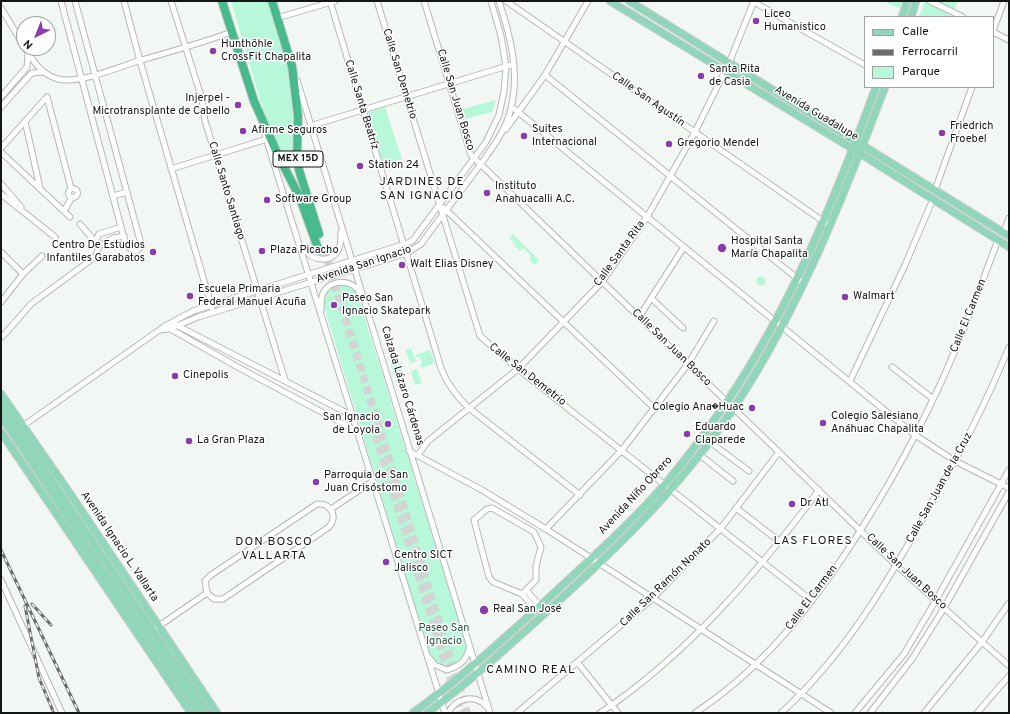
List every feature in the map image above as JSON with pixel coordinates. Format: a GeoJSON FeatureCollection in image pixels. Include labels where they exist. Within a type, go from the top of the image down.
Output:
{"type":"FeatureCollection","features":[{"type":"Feature","properties":{"kind":"highway","name":"Calzada Lázaro Cárdenas"},"geometry":{"type":"LineString","coordinates":[[222,1],[254,101],[278,155],[300,198],[321,250],[299,170],[297,156],[298,116],[292,66],[272,1]]}},
{"type":"Feature","properties":{"kind":"main road","name":"Avenida Guadalupe"},"geometry":{"type":"LineString","coordinates":[[610,1],[860,153],[1009,247]]}},
{"type":"Feature","properties":{"kind":"main road","name":"Avenida Guadalupe"},"geometry":{"type":"LineString","coordinates":[[629,1],[1007,234]]}},
{"type":"Feature","properties":{"kind":"main road"},"geometry":{"type":"LineString","coordinates":[[902,16],[907,3],[915,4],[910,16]]}},
{"type":"Feature","properties":{"kind":"main road","name":"Avenida Niño Obrero"},"geometry":{"type":"LineString","coordinates":[[413,713],[439,694],[475,664],[592,559],[665,484],[727,402],[775,321],[796,277],[856,142],[876,88]]}},
{"type":"Feature","properties":{"kind":"main road","name":"Avenida Niño Obrero"},"geometry":{"type":"LineString","coordinates":[[427,713],[478,673],[600,564],[671,489],[710,442],[783,327],[830,226],[863,146],[885,88]]}},
{"type":"Feature","properties":{"kind":"main road","name":"Avenida Ignacio L. Vallarta"},"geometry":{"type":"LineString","coordinates":[[1,394],[21,428],[155,628],[217,713]]}},
{"type":"Feature","properties":{"kind":"main road","name":"Avenida Ignacio L. Vallarta"},"geometry":{"type":"LineString","coordinates":[[1,405],[40,451],[155,628],[208,713]]}},
{"type":"Feature","properties":{"kind":"main road"},"geometry":{"type":"LineString","coordinates":[[1,416],[134,617],[200,713]]}},
{"type":"Feature","properties":{"kind":"main road"},"geometry":{"type":"LineString","coordinates":[[6,423],[8,434],[38,480]]}},
{"type":"Feature","properties":{"kind":"main road"},"geometry":{"type":"LineString","coordinates":[[1,432],[191,713]]}},
{"type":"Feature","properties":{"kind":"main road"},"geometry":{"type":"LineString","coordinates":[[60,512],[95,571]]}},
{"type":"Feature","properties":{"kind":"main road"},"geometry":{"type":"LineString","coordinates":[[117,603],[134,617]]}},
{"type":"Feature","properties":{"kind":"street"},"geometry":{"type":"LineString","coordinates":[[61,1],[80,78],[121,227],[130,250],[136,252],[141,244],[75,1]]}},
{"type":"Feature","properties":{"kind":"street"},"geometry":{"type":"LineString","coordinates":[[124,1],[171,169],[214,312]]}},
{"type":"Feature","properties":{"kind":"street","name":"Calle Santo Santiago"},"geometry":{"type":"LineString","coordinates":[[171,1],[202,99],[205,121],[215,155],[285,380]]}},
{"type":"Feature","properties":{"kind":"street","name":"Calle San Demetrio"},"geometry":{"type":"LineString","coordinates":[[377,1],[440,205],[445,212],[477,331],[484,341],[812,601]]}},
{"type":"Feature","properties":{"kind":"street","name":"Calle San Juan Bosco"},"geometry":{"type":"LineString","coordinates":[[424,1],[471,155],[897,566],[1009,666]]}},
{"type":"Feature","properties":{"kind":"street","name":"Avenida San Ignacio"},"geometry":{"type":"LineString","coordinates":[[167,327],[171,322],[211,304],[413,240],[474,158],[493,130],[499,115],[504,90],[506,67],[501,36],[491,1]]}},
{"type":"Feature","properties":{"kind":"street","name":"Avenida San Ignacio"},"geometry":{"type":"LineString","coordinates":[[21,428],[160,330],[167,327],[177,326],[214,312],[407,253],[420,244],[481,164],[495,144],[508,121],[512,107],[514,64],[510,32],[499,1]]}},
{"type":"Feature","properties":{"kind":"street","name":"Calle San Agustín"},"geometry":{"type":"LineString","coordinates":[[506,1],[830,226]]}},
{"type":"Feature","properties":{"kind":"street"},"geometry":{"type":"LineString","coordinates":[[495,144],[545,75],[588,1]]}},
{"type":"Feature","properties":{"kind":"street"},"geometry":{"type":"LineString","coordinates":[[930,1],[961,16]]}},
{"type":"Feature","properties":{"kind":"street"},"geometry":{"type":"LineString","coordinates":[[994,29],[1004,1]]}},
{"type":"Feature","properties":{"kind":"street"},"geometry":{"type":"LineString","coordinates":[[277,18],[331,2]]}},
{"type":"Feature","properties":{"kind":"street","name":"Calle Santa Beatríz"},"geometry":{"type":"LineString","coordinates":[[331,2],[441,368],[452,390],[469,408],[580,495]]}},
{"type":"Feature","properties":{"kind":"street"},"geometry":{"type":"LineString","coordinates":[[753,2],[864,64]]}},
{"type":"Feature","properties":{"kind":"street","name":"Calle Santa Rita"},"geometry":{"type":"LineString","coordinates":[[418,455],[428,441],[518,369],[602,282],[647,217],[695,132],[725,72],[753,2]]}},
{"type":"Feature","properties":{"kind":"street"},"geometry":{"type":"LineString","coordinates":[[1,8],[16,32]]}},
{"type":"Feature","properties":{"kind":"street"},"geometry":{"type":"LineString","coordinates":[[30,56],[44,72],[59,79],[80,78],[95,75],[185,48],[232,32]]}},
{"type":"Feature","properties":{"kind":"street"},"geometry":{"type":"LineString","coordinates":[[994,32],[1009,40]]}},
{"type":"Feature","properties":{"kind":"street"},"geometry":{"type":"LineString","coordinates":[[6,101],[1,97],[27,67],[28,56]]}},
{"type":"Feature","properties":{"kind":"street"},"geometry":{"type":"LineString","coordinates":[[310,126],[514,64]]}},
{"type":"Feature","properties":{"kind":"street","name":"Calzada Lázaro Cárdenas"},"geometry":{"type":"LineString","coordinates":[[292,66],[490,711]]}},
{"type":"Feature","properties":{"kind":"street"},"geometry":{"type":"LineString","coordinates":[[1,107],[32,73],[44,72]]}},
{"type":"Feature","properties":{"kind":"street"},"geometry":{"type":"LineString","coordinates":[[545,75],[803,283]]}},
{"type":"Feature","properties":{"kind":"street"},"geometry":{"type":"LineString","coordinates":[[935,190],[972,88]]}},
{"type":"Feature","properties":{"kind":"street"},"geometry":{"type":"LineString","coordinates":[[1,148],[47,97],[71,188],[76,189],[78,192],[76,196],[72,197],[64,211]]}},
{"type":"Feature","properties":{"kind":"street","name":"Calzada Lázaro Cárdenas"},"geometry":{"type":"LineString","coordinates":[[254,101],[300,244],[351,415],[445,713]]}},
{"type":"Feature","properties":{"kind":"street"},"geometry":{"type":"LineString","coordinates":[[512,107],[915,435],[955,461],[1009,488]]}},
{"type":"Feature","properties":{"kind":"street"},"geometry":{"type":"LineString","coordinates":[[25,121],[41,189]]}},
{"type":"Feature","properties":{"kind":"street"},"geometry":{"type":"LineString","coordinates":[[171,169],[267,139]]}},
{"type":"Feature","properties":{"kind":"street"},"geometry":{"type":"LineString","coordinates":[[1,152],[70,216]]}},
{"type":"Feature","properties":{"kind":"street"},"geometry":{"type":"LineString","coordinates":[[1,184],[26,214]]}},
{"type":"Feature","properties":{"kind":"street"},"geometry":{"type":"LineString","coordinates":[[113,196],[127,192]]}},
{"type":"Feature","properties":{"kind":"street"},"geometry":{"type":"LineString","coordinates":[[1,194],[55,237]]}},
{"type":"Feature","properties":{"kind":"street"},"geometry":{"type":"LineString","coordinates":[[850,381],[905,265],[933,199]]}},
{"type":"Feature","properties":{"kind":"street"},"geometry":{"type":"LineString","coordinates":[[445,212],[655,409]]}},
{"type":"Feature","properties":{"kind":"street"},"geometry":{"type":"LineString","coordinates":[[1007,234],[1009,218]]}},
{"type":"Feature","properties":{"kind":"street"},"geometry":{"type":"LineString","coordinates":[[3,336],[37,299],[96,256],[99,246],[96,240],[80,224]]}},
{"type":"Feature","properties":{"kind":"street"},"geometry":{"type":"LineString","coordinates":[[96,240],[99,234],[121,227]]}},
{"type":"Feature","properties":{"kind":"street"},"geometry":{"type":"LineString","coordinates":[[300,244],[312,258],[325,260],[337,252],[340,245],[342,228]]}},
{"type":"Feature","properties":{"kind":"street"},"geometry":{"type":"LineString","coordinates":[[99,246],[113,238],[124,236]]}},
{"type":"Feature","properties":{"kind":"street","name":"Calle El Carmen"},"geometry":{"type":"LineString","coordinates":[[695,713],[756,665],[785,635],[812,601],[861,531],[915,435],[933,399],[960,339],[998,240]]}},
{"type":"Feature","properties":{"kind":"street"},"geometry":{"type":"LineString","coordinates":[[639,317],[684,247]]}},
{"type":"Feature","properties":{"kind":"street"},"geometry":{"type":"LineString","coordinates":[[1,252],[23,274]]}},
{"type":"Feature","properties":{"kind":"street"},"geometry":{"type":"LineString","coordinates":[[1,302],[23,274],[42,256]]}},
{"type":"Feature","properties":{"kind":"street"},"geometry":{"type":"LineString","coordinates":[[321,313],[321,300],[323,293],[328,287],[341,282],[348,282],[359,292],[371,323]]}},
{"type":"Feature","properties":{"kind":"street"},"geometry":{"type":"LineString","coordinates":[[651,298],[683,328]]}},
{"type":"Feature","properties":{"kind":"street"},"geometry":{"type":"LineString","coordinates":[[546,528],[580,495],[622,450],[655,409],[688,364],[714,321]]}},
{"type":"Feature","properties":{"kind":"street"},"geometry":{"type":"LineString","coordinates":[[171,322],[351,415]]}},
{"type":"Feature","properties":{"kind":"street"},"geometry":{"type":"LineString","coordinates":[[167,327],[244,371],[357,431]]}},
{"type":"Feature","properties":{"kind":"street","name":"Calle San Juan de la Cruz"},"geometry":{"type":"LineString","coordinates":[[781,713],[801,694],[853,633],[897,566],[980,414],[1009,347]]}},
{"type":"Feature","properties":{"kind":"street"},"geometry":{"type":"LineString","coordinates":[[244,371],[245,361]]}},
{"type":"Feature","properties":{"kind":"street"},"geometry":{"type":"LineString","coordinates":[[892,367],[933,399]]}},
{"type":"Feature","properties":{"kind":"street"},"geometry":{"type":"LineString","coordinates":[[305,403],[310,394]]}},
{"type":"Feature","properties":{"kind":"street"},"geometry":{"type":"LineString","coordinates":[[710,442],[749,471]]}},
{"type":"Feature","properties":{"kind":"street"},"geometry":{"type":"LineString","coordinates":[[409,450],[482,490],[546,528],[831,713]]}},
{"type":"Feature","properties":{"kind":"street","name":"Calle San Ramón Nonato"},"geometry":{"type":"LineString","coordinates":[[517,713],[654,598],[721,528],[779,452]]}},
{"type":"Feature","properties":{"kind":"street"},"geometry":{"type":"LineString","coordinates":[[700,455],[733,482]]}},
{"type":"Feature","properties":{"kind":"street"},"geometry":{"type":"LineString","coordinates":[[855,713],[904,654],[1009,470]]}},
{"type":"Feature","properties":{"kind":"street"},"geometry":{"type":"LineString","coordinates":[[331,509],[373,481]]}},
{"type":"Feature","properties":{"kind":"street"},"geometry":{"type":"LineString","coordinates":[[600,713],[661,667],[700,628],[763,562],[819,490]]}},
{"type":"Feature","properties":{"kind":"street"},"geometry":{"type":"LineString","coordinates":[[870,713],[912,659],[944,608],[1009,492]]}},
{"type":"Feature","properties":{"kind":"street"},"geometry":{"type":"LineString","coordinates":[[321,504],[331,509],[333,519],[329,527],[233,592],[218,600],[210,597],[205,590],[205,581],[211,575],[313,506],[321,504]]}},
{"type":"Feature","properties":{"kind":"street"},"geometry":{"type":"LineString","coordinates":[[736,508],[779,541]]}},
{"type":"Feature","properties":{"kind":"street"},"geometry":{"type":"LineString","coordinates":[[524,592],[536,580],[536,566],[541,551],[538,537],[534,532],[496,509],[487,509],[474,520],[489,577],[498,586],[524,592],[538,608]]}},
{"type":"Feature","properties":{"kind":"street"},"geometry":{"type":"LineString","coordinates":[[1,580],[62,713]]}},
{"type":"Feature","properties":{"kind":"street"},"geometry":{"type":"LineString","coordinates":[[155,628],[207,593]]}},
{"type":"Feature","properties":{"kind":"street"},"geometry":{"type":"LineString","coordinates":[[924,713],[982,642],[1009,603]]}},
{"type":"Feature","properties":{"kind":"street"},"geometry":{"type":"LineString","coordinates":[[427,655],[435,665],[441,669],[447,670],[462,663],[468,655],[469,645]]}},
{"type":"Feature","properties":{"kind":"street"},"geometry":{"type":"LineString","coordinates":[[578,662],[618,713]]}},
{"type":"Feature","properties":{"kind":"street"},"geometry":{"type":"LineString","coordinates":[[977,713],[1009,676]]}},
{"type":"Feature","properties":{"kind":"street"},"geometry":{"type":"LineString","coordinates":[[448,713],[453,705],[464,699],[477,699],[490,711]]}},
{"type":"Feature","properties":{"kind":"green space"},"geometry":{"type":"Polygon","coordinates":[[[231,1],[267,1],[288,68],[293,93],[292,165],[287,166],[270,129],[231,1]]]}},
{"type":"Feature","properties":{"kind":"green space"},"geometry":{"type":"Polygon","coordinates":[[[883,1],[902,1],[899,8],[883,1]]]}},
{"type":"Feature","properties":{"kind":"green space"},"geometry":{"type":"Polygon","coordinates":[[[925,1],[958,1],[951,16],[919,16],[925,1]]]}},
{"type":"Feature","properties":{"kind":"green space"},"geometry":{"type":"Polygon","coordinates":[[[496,100],[492,112],[465,119],[463,109],[496,100]]]}},
{"type":"Feature","properties":{"kind":"green space"},"geometry":{"type":"Polygon","coordinates":[[[385,107],[402,159],[384,165],[366,113],[385,107]]]}},
{"type":"Feature","properties":{"kind":"green space"},"geometry":{"type":"Polygon","coordinates":[[[513,234],[539,260],[535,265],[529,259],[531,256],[523,248],[520,251],[513,244],[514,242],[509,238],[513,234]]]}},
{"type":"Feature","properties":{"kind":"green space"},"geometry":{"type":"Polygon","coordinates":[[[761,276],[766,281],[761,286],[756,281],[761,276]]]}},
{"type":"Feature","properties":{"kind":"green space","name":"Paseo San Ignacio"},"geometry":{"type":"Polygon","coordinates":[[[338,284],[350,285],[358,296],[467,648],[464,656],[458,664],[451,668],[438,665],[431,659],[323,304],[326,292],[338,284]]]}},
{"type":"Feature","properties":{"kind":"green space"},"geometry":{"type":"Polygon","coordinates":[[[411,348],[416,362],[411,364],[405,350],[411,348]]]}},
{"type":"Feature","properties":{"kind":"green space"},"geometry":{"type":"Polygon","coordinates":[[[430,350],[435,363],[421,368],[420,364],[422,363],[420,357],[417,358],[416,355],[430,350]]]}},
{"type":"Feature","properties":{"kind":"green space"},"geometry":{"type":"Polygon","coordinates":[[[394,362],[395,365],[402,362],[402,374],[395,376],[390,363],[394,362]]]}},
{"type":"Feature","properties":{"kind":"green space"},"geometry":{"type":"Polygon","coordinates":[[[417,369],[422,383],[415,385],[411,371],[417,369]]]}},
{"type":"Feature","properties":{"kind":"tunnel"},"geometry":{"type":"LineString","coordinates":[[324,249],[467,713]]}},
{"type":"Feature","properties":{"kind":"tunnel"},"geometry":{"type":"LineString","coordinates":[[372,424],[461,713]]}},
{"type":"Feature","properties":{"kind":"tunnel"},"geometry":{"type":"LineString","coordinates":[[38,480],[60,512]]}},
{"type":"Feature","properties":{"kind":"railway"},"geometry":{"type":"LineString","coordinates":[[1,550],[79,713]]}},
{"type":"Feature","properties":{"kind":"railway"},"geometry":{"type":"LineString","coordinates":[[32,604],[51,625]]}},
{"type":"Feature","properties":{"kind":"railway"},"geometry":{"type":"LineString","coordinates":[[25,606],[39,678],[53,711]]}},
{"type":"Feature","properties":{"kind":"place","name":"Liceo Humanistico"},"geometry":{"type":"Point","coordinates":[756,21]}},
{"type":"Feature","properties":{"kind":"place","name":"Hunthöhle CrossFit Chapalita"},"geometry":{"type":"Point","coordinates":[213,51]}},
{"type":"Feature","properties":{"kind":"place","name":"Santa Rita de Casia"},"geometry":{"type":"Point","coordinates":[701,76]}},
{"type":"Feature","properties":{"kind":"place","name":"Injerpel - Microtransplante de Cabello"},"geometry":{"type":"Point","coordinates":[238,105]}},
{"type":"Feature","properties":{"kind":"place","name":"Afirme Seguros"},"geometry":{"type":"Point","coordinates":[243,131]}},
{"type":"Feature","properties":{"kind":"place","name":"Friedrich Froebel"},"geometry":{"type":"Point","coordinates":[942,133]}},
{"type":"Feature","properties":{"kind":"place","name":"Suites Internacional"},"geometry":{"type":"Point","coordinates":[524,136]}},
{"type":"Feature","properties":{"kind":"place","name":"Gregorio Mendel"},"geometry":{"type":"Point","coordinates":[669,144]}},
{"type":"Feature","properties":{"kind":"place","name":"Station 24"},"geometry":{"type":"Point","coordinates":[360,166]}},
{"type":"Feature","properties":{"kind":"place","name":"Instituto Anahuacalli A.C."},"geometry":{"type":"Point","coordinates":[487,193]}},
{"type":"Feature","properties":{"kind":"place","name":"Software Group"},"geometry":{"type":"Point","coordinates":[267,200]}},
{"type":"Feature","properties":{"kind":"place","name":"Hospital Santa María Chapalita"},"geometry":{"type":"Point","coordinates":[722,248]}},
{"type":"Feature","properties":{"kind":"place","name":"Plaza Picacho"},"geometry":{"type":"Point","coordinates":[262,251]}},
{"type":"Feature","properties":{"kind":"place","name":"Centro De Estudios Infantiles Garabatos"},"geometry":{"type":"Point","coordinates":[153,252]}},
{"type":"Feature","properties":{"kind":"place","name":"Walt Elias Disney"},"geometry":{"type":"Point","coordinates":[402,265]}},
{"type":"Feature","properties":{"kind":"place","name":"Escuela Primaria Federal Manuel Acuña"},"geometry":{"type":"Point","coordinates":[190,296]}},
{"type":"Feature","properties":{"kind":"place","name":"Walmart"},"geometry":{"type":"Point","coordinates":[845,297]}},
{"type":"Feature","properties":{"kind":"place","name":"Paseo San Ignacio Skatepark"},"geometry":{"type":"Point","coordinates":[334,305]}},
{"type":"Feature","properties":{"kind":"place","name":"Cinepolis"},"geometry":{"type":"Point","coordinates":[175,376]}},
{"type":"Feature","properties":{"kind":"place","name":"Colegio Ana�Huac"},"geometry":{"type":"Point","coordinates":[752,408]}},
{"type":"Feature","properties":{"kind":"place","name":"Colegio Salesiano Anáhuac Chapalita"},"geometry":{"type":"Point","coordinates":[823,423]}},
{"type":"Feature","properties":{"kind":"place","name":"San Ignacio de Loyola"},"geometry":{"type":"Point","coordinates":[388,424]}},
{"type":"Feature","properties":{"kind":"place","name":"Eduardo Claparede"},"geometry":{"type":"Point","coordinates":[687,434]}},
{"type":"Feature","properties":{"kind":"place","name":"La Gran Plaza"},"geometry":{"type":"Point","coordinates":[189,441]}},
{"type":"Feature","properties":{"kind":"place","name":"Parroquia de San Juan Crisóstomo"},"geometry":{"type":"Point","coordinates":[316,482]}},
{"type":"Feature","properties":{"kind":"place","name":"Dr Atl"},"geometry":{"type":"Point","coordinates":[792,504]}},
{"type":"Feature","properties":{"kind":"place","name":"Centro SICT Jalisco"},"geometry":{"type":"Point","coordinates":[386,562]}},
{"type":"Feature","properties":{"kind":"place","name":"Real San José"},"geometry":{"type":"Point","coordinates":[484,610]}},
{"type":"Feature","properties":{"kind":"district","name":"JARDINES DE SAN IGNACIO"},"geometry":{"type":"Point","coordinates":[422,190]}},
{"type":"Feature","properties":{"kind":"district","name":"LAS FLORES"},"geometry":{"type":"Point","coordinates":[813,542]}},
{"type":"Feature","properties":{"kind":"district","name":"DON BOSCO VALLARTA"},"geometry":{"type":"Point","coordinates":[274,550]}},
{"type":"Feature","properties":{"kind":"district","name":"CAMINO REAL"},"geometry":{"type":"Point","coordinates":[531,671]}}]}
